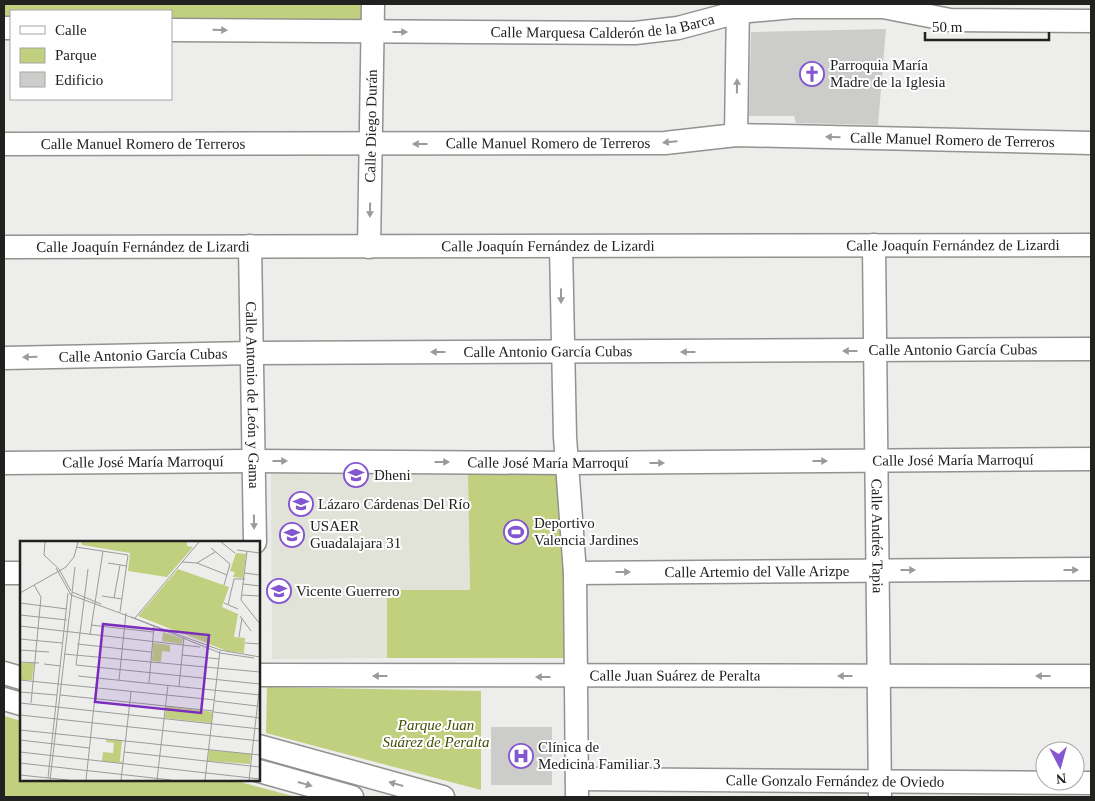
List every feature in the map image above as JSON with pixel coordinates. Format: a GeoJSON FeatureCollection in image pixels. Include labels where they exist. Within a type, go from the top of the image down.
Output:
{"type":"FeatureCollection","features":[{"type":"Feature","properties":{"kind":"street","name":"Calle Diego Durán"},"geometry":{"type":"LineString","coordinates":[[369,247],[373,4]]}},
{"type":"Feature","properties":{"kind":"street","name":"Calle Marquesa Calderón de la Barca"},"geometry":{"type":"LineString","coordinates":[[172,30],[636,33],[678,28],[738,8],[853,6],[883,7],[950,20],[1091,21]]}},
{"type":"Feature","properties":{"kind":"street"},"geometry":{"type":"LineString","coordinates":[[736,135],[738,8]]}},
{"type":"Feature","properties":{"kind":"street","name":"Calle Manuel Romero de Terreros"},"geometry":{"type":"LineString","coordinates":[[4,144],[665,143],[736,135],[1091,143]]}},
{"type":"Feature","properties":{"kind":"street","name":"Calle Andrés Tapia"},"geometry":{"type":"LineString","coordinates":[[874,245],[880,790]]}},
{"type":"Feature","properties":{"kind":"street","name":"Calle Joaquín Fernández de Lizardi"},"geometry":{"type":"LineString","coordinates":[[4,246],[561,247],[1091,245]]}},
{"type":"Feature","properties":{"kind":"street","name":"Calle Antonio de León y Gama"},"geometry":{"type":"LineString","coordinates":[[250,246],[255,541]]}},
{"type":"Feature","properties":{"kind":"street"},"geometry":{"type":"LineString","coordinates":[[561,247],[562,352],[574,573],[577,788]]}},
{"type":"Feature","properties":{"kind":"street","name":"Calle Antonio García Cubas"},"geometry":{"type":"LineString","coordinates":[[4,358],[252,353],[1091,349]]}},
{"type":"Feature","properties":{"kind":"street","name":"Calle José María Marroquí"},"geometry":{"type":"LineString","coordinates":[[4,463],[253,461],[568,463],[1091,459]]}},
{"type":"Feature","properties":{"kind":"street","name":"Calle Artemio del Valle Arizpe"},"geometry":{"type":"LineString","coordinates":[[574,573],[1091,569]]}},
{"type":"Feature","properties":{"kind":"street"},"geometry":{"type":"LineString","coordinates":[[4,573],[20,573]]}},
{"type":"Feature","properties":{"kind":"street"},"geometry":{"type":"LineString","coordinates":[[4,673],[20,678]]}},
{"type":"Feature","properties":{"kind":"street","name":"Calle Juan Suárez de Peralta"},"geometry":{"type":"LineString","coordinates":[[260,675],[575,677],[1091,676]]}},
{"type":"Feature","properties":{"kind":"street"},"geometry":{"type":"LineString","coordinates":[[4,699],[20,704]]}},
{"type":"Feature","properties":{"kind":"street"},"geometry":{"type":"LineString","coordinates":[[260,746],[443,797]]}},
{"type":"Feature","properties":{"kind":"street"},"geometry":{"type":"LineString","coordinates":[[260,771],[352,797]]}},
{"type":"Feature","properties":{"kind":"street","name":"Calle Gonzalo Fernández de Oviedo"},"geometry":{"type":"LineString","coordinates":[[577,788],[880,790],[1091,783]]}},
{"type":"Feature","properties":{"kind":"shaded area"},"geometry":{"type":"Polygon","coordinates":[[[468,472],[470,590],[387,590],[387,658],[272,659],[271,473],[468,472]]]}},
{"type":"Feature","properties":{"kind":"green space"},"geometry":{"type":"Polygon","coordinates":[[[4,4],[367,4],[367,26],[172,24],[172,10],[10,10],[10,22],[4,21],[4,4]]]}},
{"type":"Feature","properties":{"kind":"green space","name":"Deportivo Valencia Jardines"},"geometry":{"type":"Polygon","coordinates":[[[468,472],[562,474],[569,658],[387,658],[387,590],[470,590],[468,472]]]}},
{"type":"Feature","properties":{"kind":"green space","name":"Parque Juan Suárez de Peralta"},"geometry":{"type":"Polygon","coordinates":[[[267,687],[481,691],[481,790],[266,733],[267,687]]]}},
{"type":"Feature","properties":{"kind":"green space"},"geometry":{"type":"Polygon","coordinates":[[[4,716],[20,721],[20,781],[237,781],[296,797],[4,797],[4,716]]]}},
{"type":"Feature","properties":{"kind":"building","name":"Parroquia María Madre de la Iglesia"},"geometry":{"type":"Polygon","coordinates":[[[886,29],[878,125],[796,123],[794,116],[749,116],[751,32],[886,29]]]}},
{"type":"Feature","properties":{"kind":"building","name":"Clínica de Medicina Familiar 3"},"geometry":{"type":"Polygon","coordinates":[[[491,727],[552,727],[552,785],[491,785],[491,727]]]}},
{"type":"Feature","properties":{"kind":"place","name":"Parroquia María Madre de la Iglesia"},"geometry":{"type":"Point","coordinates":[812,74]}},
{"type":"Feature","properties":{"kind":"place","name":"Dheni"},"geometry":{"type":"Point","coordinates":[356,475]}},
{"type":"Feature","properties":{"kind":"place","name":"Lázaro Cárdenas Del Río"},"geometry":{"type":"Point","coordinates":[301,504]}},
{"type":"Feature","properties":{"kind":"place","name":"Deportivo Valencia Jardines"},"geometry":{"type":"Point","coordinates":[516,532]}},
{"type":"Feature","properties":{"kind":"place","name":"USAER Guadalajara 31"},"geometry":{"type":"Point","coordinates":[292,535]}},
{"type":"Feature","properties":{"kind":"place","name":"Vicente Guerrero"},"geometry":{"type":"Point","coordinates":[279,591]}},
{"type":"Feature","properties":{"kind":"place","name":"Clínica de Medicina Familiar 3"},"geometry":{"type":"Point","coordinates":[521,756]}}]}
